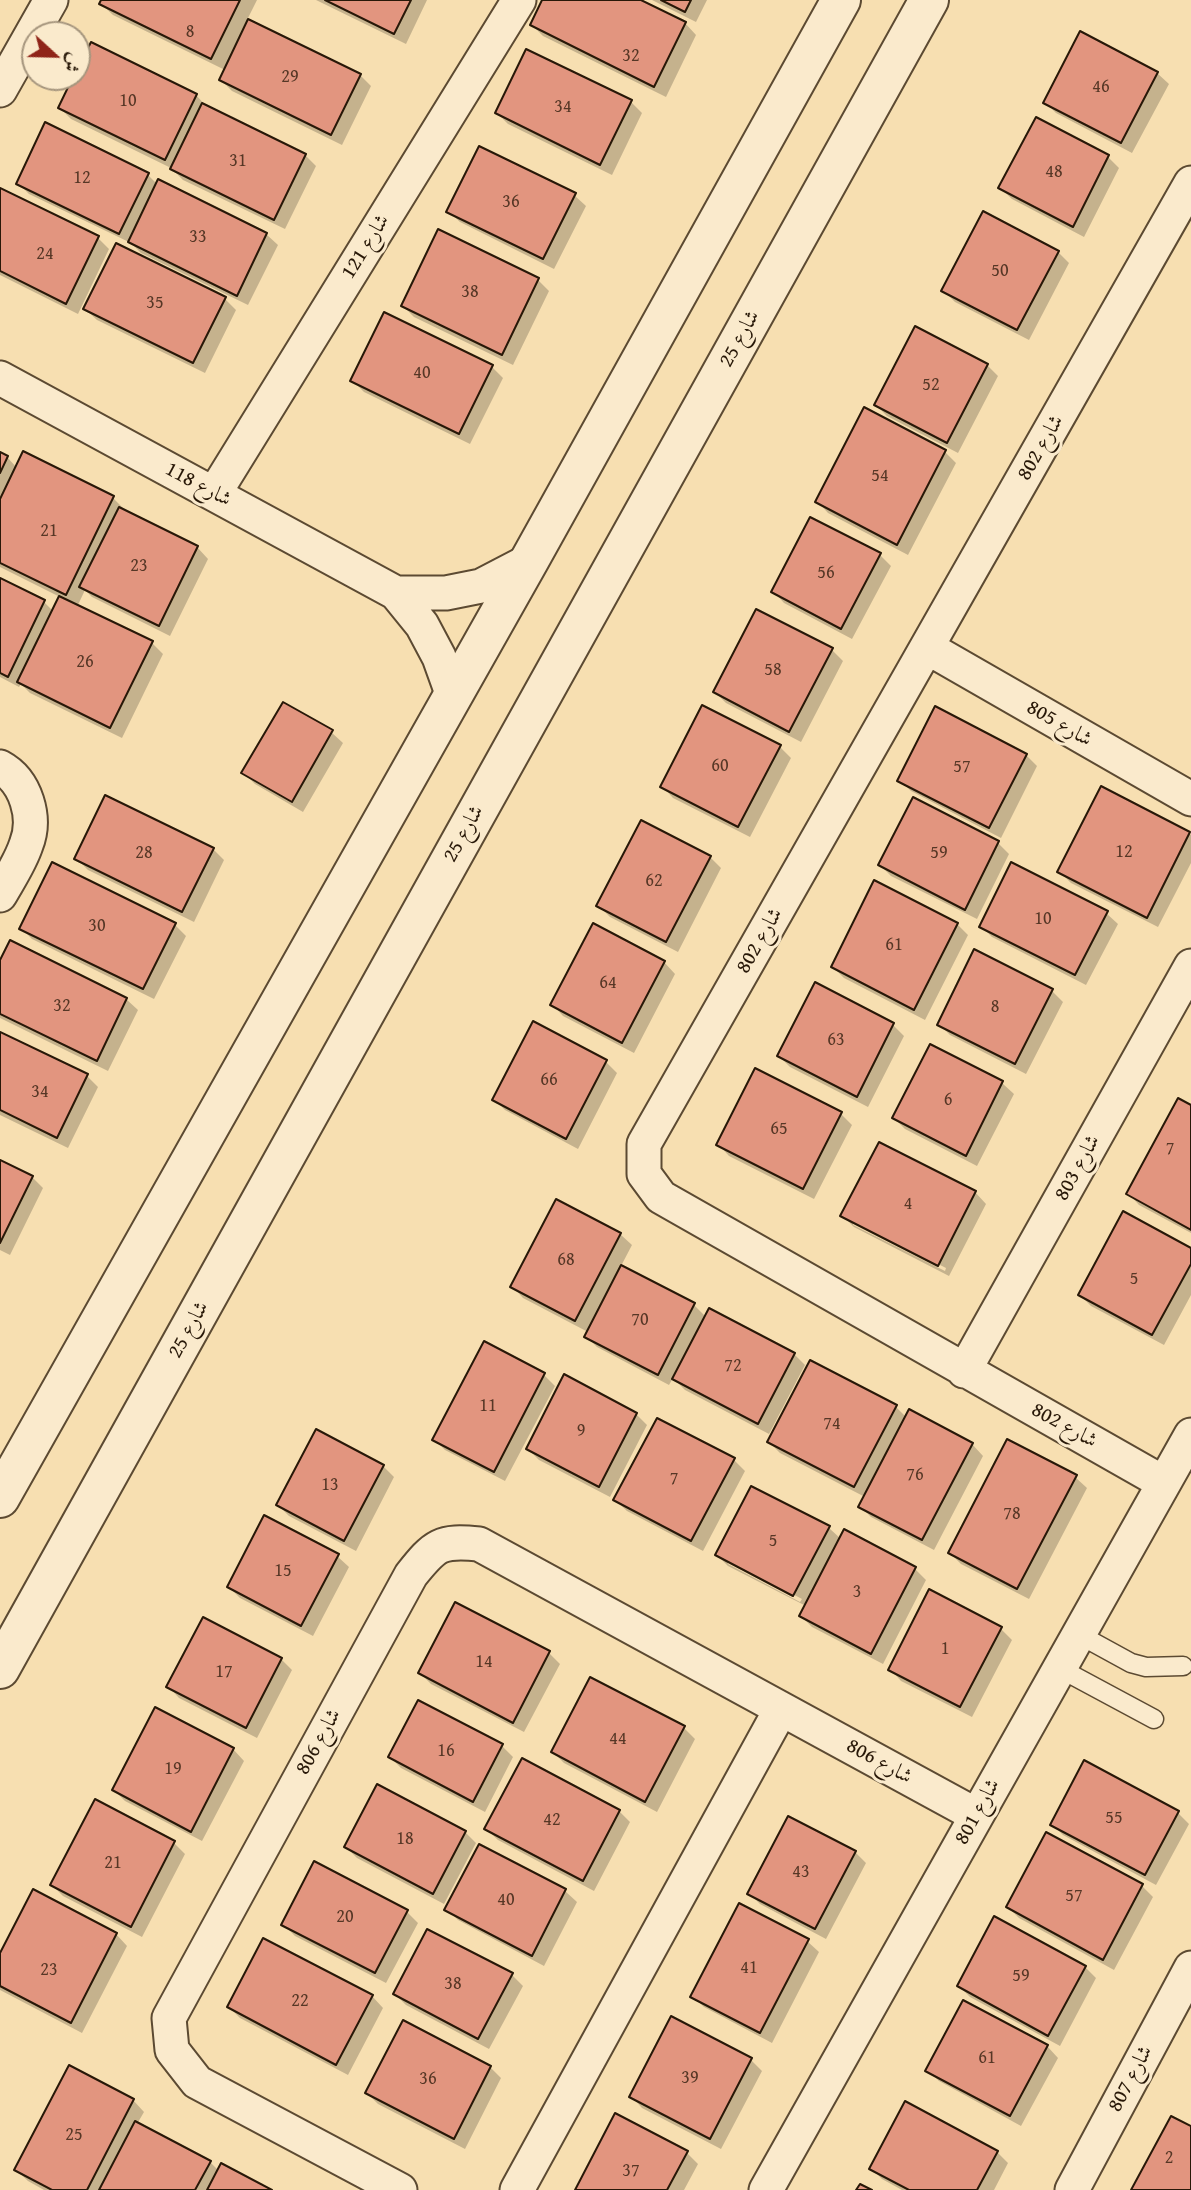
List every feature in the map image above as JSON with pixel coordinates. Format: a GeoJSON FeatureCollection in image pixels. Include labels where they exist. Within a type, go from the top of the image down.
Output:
{"type":"FeatureCollection","features":[{"type":"Feature","properties":{"kind":"street"},"geometry":{"type":"LineString","coordinates":[[0,90],[51,0]]}},
{"type":"Feature","properties":{"kind":"street","name":"شارع 121"},"geometry":{"type":"LineString","coordinates":[[214,494],[519,0]]}},
{"type":"Feature","properties":{"kind":"street"},"geometry":{"type":"LineString","coordinates":[[0,1498],[529,561],[841,0]]}},
{"type":"Feature","properties":{"kind":"street","name":"شارع 25"},"geometry":{"type":"LineString","coordinates":[[0,1669],[929,0]]}},
{"type":"Feature","properties":{"kind":"street","name":"شارع 802"},"geometry":{"type":"LineString","coordinates":[[1164,1483],[661,1197],[644,1174],[644,1144],[1189,198]]}},
{"type":"Feature","properties":{"kind":"street","name":"شارع 118"},"geometry":{"type":"LineString","coordinates":[[0,378],[396,593],[422,625],[439,657],[453,696]]}},
{"type":"Feature","properties":{"kind":"street","name":"شارع 118"},"geometry":{"type":"LineString","coordinates":[[396,593],[446,593],[481,586],[529,561]]}},
{"type":"Feature","properties":{"kind":"street","name":"شارع 805"},"geometry":{"type":"LineString","coordinates":[[928,648],[1191,799]]}},
{"type":"Feature","properties":{"kind":"street"},"geometry":{"type":"LineString","coordinates":[[0,767],[9,772],[26,794],[30,823],[27,843],[0,895]]}},
{"type":"Feature","properties":{"kind":"street","name":"شارع 803"},"geometry":{"type":"LineString","coordinates":[[964,1371],[1191,966]]}},
{"type":"Feature","properties":{"kind":"street","name":"شارع 801"},"geometry":{"type":"LineString","coordinates":[[766,2190],[1191,1435]]}},
{"type":"Feature","properties":{"kind":"street","name":"شارع 806"},"geometry":{"type":"LineString","coordinates":[[400,2190],[197,2082],[172,2050],[169,2018],[411,1575],[427,1555],[442,1544],[479,1544],[976,1815]]}},
{"type":"Feature","properties":{"kind":"street"},"geometry":{"type":"LineString","coordinates":[[517,2190],[781,1709]]}},
{"type":"Feature","properties":{"kind":"street","name":"شارع 807"},"geometry":{"type":"LineString","coordinates":[[1072,2190],[1191,1968]]}},
{"type":"Feature","properties":{"kind":"lane"},"geometry":{"type":"LineString","coordinates":[[1079,1634],[1130,1663],[1146,1667],[1183,1666]]}},
{"type":"Feature","properties":{"kind":"lane"},"geometry":{"type":"LineString","coordinates":[[1059,1668],[1154,1718]]}},
{"type":"Feature","properties":{"kind":"building"},"geometry":{"type":"Polygon","coordinates":[[[101,0],[240,0],[211,59],[99,4],[101,0]]]}},
{"type":"Feature","properties":{"kind":"building"},"geometry":{"type":"Polygon","coordinates":[[[325,0],[411,0],[394,34],[325,0]]]}},
{"type":"Feature","properties":{"kind":"building"},"geometry":{"type":"Polygon","coordinates":[[[542,0],[641,0],[686,22],[654,87],[530,25],[542,0]]]}},
{"type":"Feature","properties":{"kind":"building"},"geometry":{"type":"Polygon","coordinates":[[[661,0],[691,0],[685,12],[661,0]]]}},
{"type":"Feature","properties":{"kind":"building"},"geometry":{"type":"Polygon","coordinates":[[[248,19],[361,74],[331,135],[219,80],[248,19]]]}},
{"type":"Feature","properties":{"kind":"building"},"geometry":{"type":"Polygon","coordinates":[[[1080,31],[1158,72],[1121,143],[1043,103],[1080,31]]]}},
{"type":"Feature","properties":{"kind":"building"},"geometry":{"type":"Polygon","coordinates":[[[91,42],[197,94],[165,160],[58,108],[66,91],[91,91],[91,42]]]}},
{"type":"Feature","properties":{"kind":"building"},"geometry":{"type":"Polygon","coordinates":[[[526,49],[632,100],[600,165],[495,113],[526,49]]]}},
{"type":"Feature","properties":{"kind":"building"},"geometry":{"type":"Polygon","coordinates":[[[202,103],[306,154],[274,220],[170,169],[202,103]]]}},
{"type":"Feature","properties":{"kind":"building"},"geometry":{"type":"Polygon","coordinates":[[[1036,117],[1109,155],[1073,227],[998,188],[1036,117]]]}},
{"type":"Feature","properties":{"kind":"building"},"geometry":{"type":"Polygon","coordinates":[[[45,122],[149,173],[119,234],[16,184],[45,122]]]}},
{"type":"Feature","properties":{"kind":"building"},"geometry":{"type":"Polygon","coordinates":[[[479,146],[576,193],[543,259],[446,212],[479,146]]]}},
{"type":"Feature","properties":{"kind":"building"},"geometry":{"type":"Polygon","coordinates":[[[158,179],[267,233],[237,296],[128,242],[158,179]]]}},
{"type":"Feature","properties":{"kind":"building"},"geometry":{"type":"Polygon","coordinates":[[[0,188],[99,236],[66,304],[0,271],[0,188]]]}},
{"type":"Feature","properties":{"kind":"building"},"geometry":{"type":"Polygon","coordinates":[[[983,211],[1059,251],[1017,330],[941,291],[983,211]]]}},
{"type":"Feature","properties":{"kind":"building"},"geometry":{"type":"Polygon","coordinates":[[[438,229],[539,278],[502,355],[401,306],[438,229]]]}},
{"type":"Feature","properties":{"kind":"building"},"geometry":{"type":"Polygon","coordinates":[[[116,243],[226,297],[193,363],[83,309],[116,243]]]}},
{"type":"Feature","properties":{"kind":"building"},"geometry":{"type":"Polygon","coordinates":[[[384,312],[493,365],[459,434],[350,381],[384,312]]]}},
{"type":"Feature","properties":{"kind":"building"},"geometry":{"type":"Polygon","coordinates":[[[915,326],[988,364],[947,443],[874,405],[915,326]]]}},
{"type":"Feature","properties":{"kind":"building"},"geometry":{"type":"Polygon","coordinates":[[[864,407],[946,450],[897,545],[815,502],[864,407]]]}},
{"type":"Feature","properties":{"kind":"building"},"geometry":{"type":"Polygon","coordinates":[[[23,451],[114,496],[66,595],[0,563],[0,499],[23,451]]]}},
{"type":"Feature","properties":{"kind":"building"},"geometry":{"type":"Polygon","coordinates":[[[0,452],[8,456],[0,473],[0,452]]]}},
{"type":"Feature","properties":{"kind":"building"},"geometry":{"type":"Polygon","coordinates":[[[119,507],[198,546],[159,626],[79,587],[119,507]]]}},
{"type":"Feature","properties":{"kind":"building"},"geometry":{"type":"Polygon","coordinates":[[[810,517],[881,553],[841,629],[771,592],[810,517]]]}},
{"type":"Feature","properties":{"kind":"building"},"geometry":{"type":"Polygon","coordinates":[[[0,578],[45,600],[8,677],[0,673],[0,578]]]}},
{"type":"Feature","properties":{"kind":"building"},"geometry":{"type":"Polygon","coordinates":[[[59,596],[153,641],[110,728],[17,682],[59,596]]]}},
{"type":"Feature","properties":{"kind":"building"},"geometry":{"type":"Polygon","coordinates":[[[756,609],[833,648],[789,732],[713,692],[756,609]]]}},
{"type":"Feature","properties":{"kind":"building"},"geometry":{"type":"Polygon","coordinates":[[[283,702],[333,730],[292,802],[241,773],[283,702]]]}},
{"type":"Feature","properties":{"kind":"building"},"geometry":{"type":"Polygon","coordinates":[[[702,705],[781,745],[738,827],[660,787],[702,705]]]}},
{"type":"Feature","properties":{"kind":"building"},"geometry":{"type":"Polygon","coordinates":[[[935,706],[1027,754],[989,828],[897,781],[935,706]]]}},
{"type":"Feature","properties":{"kind":"building"},"geometry":{"type":"Polygon","coordinates":[[[1101,786],[1190,832],[1147,918],[1057,872],[1101,786]]]}},
{"type":"Feature","properties":{"kind":"building"},"geometry":{"type":"Polygon","coordinates":[[[105,795],[214,848],[182,912],[74,859],[105,795]]]}},
{"type":"Feature","properties":{"kind":"building"},"geometry":{"type":"Polygon","coordinates":[[[913,797],[999,841],[965,910],[878,865],[913,797]]]}},
{"type":"Feature","properties":{"kind":"building"},"geometry":{"type":"Polygon","coordinates":[[[641,820],[711,856],[666,942],[596,906],[641,820]]]}},
{"type":"Feature","properties":{"kind":"building"},"geometry":{"type":"Polygon","coordinates":[[[52,862],[176,923],[143,989],[19,929],[52,862]]]}},
{"type":"Feature","properties":{"kind":"building"},"geometry":{"type":"Polygon","coordinates":[[[1011,862],[1108,911],[1075,975],[979,927],[1011,862]]]}},
{"type":"Feature","properties":{"kind":"building"},"geometry":{"type":"Polygon","coordinates":[[[874,880],[958,923],[914,1010],[831,967],[874,880]]]}},
{"type":"Feature","properties":{"kind":"building"},"geometry":{"type":"Polygon","coordinates":[[[593,923],[665,961],[622,1043],[550,1005],[593,923]]]}},
{"type":"Feature","properties":{"kind":"building"},"geometry":{"type":"Polygon","coordinates":[[[10,940],[127,998],[97,1061],[0,1014],[0,960],[10,940]]]}},
{"type":"Feature","properties":{"kind":"building"},"geometry":{"type":"Polygon","coordinates":[[[974,949],[1053,989],[1015,1064],[937,1025],[974,949]]]}},
{"type":"Feature","properties":{"kind":"building"},"geometry":{"type":"Polygon","coordinates":[[[815,982],[894,1023],[857,1097],[777,1056],[815,982]]]}},
{"type":"Feature","properties":{"kind":"building"},"geometry":{"type":"Polygon","coordinates":[[[533,1021],[607,1060],[566,1139],[492,1100],[533,1021]]]}},
{"type":"Feature","properties":{"kind":"building"},"geometry":{"type":"Polygon","coordinates":[[[0,1032],[88,1074],[57,1138],[0,1110],[0,1032]]]}},
{"type":"Feature","properties":{"kind":"building"},"geometry":{"type":"Polygon","coordinates":[[[930,1044],[1003,1081],[966,1156],[892,1118],[930,1044]]]}},
{"type":"Feature","properties":{"kind":"building"},"geometry":{"type":"Polygon","coordinates":[[[755,1068],[842,1112],[803,1189],[716,1145],[755,1068]]]}},
{"type":"Feature","properties":{"kind":"building"},"geometry":{"type":"Polygon","coordinates":[[[1178,1098],[1191,1105],[1191,1230],[1126,1194],[1178,1098]]]}},
{"type":"Feature","properties":{"kind":"building"},"geometry":{"type":"Polygon","coordinates":[[[879,1142],[976,1191],[938,1266],[840,1216],[879,1142]]]}},
{"type":"Feature","properties":{"kind":"building"},"geometry":{"type":"Polygon","coordinates":[[[0,1160],[33,1176],[0,1243],[0,1160]]]}},
{"type":"Feature","properties":{"kind":"building"},"geometry":{"type":"Polygon","coordinates":[[[556,1199],[621,1233],[575,1321],[510,1287],[556,1199]]]}},
{"type":"Feature","properties":{"kind":"building"},"geometry":{"type":"Polygon","coordinates":[[[1123,1211],[1191,1248],[1191,1264],[1152,1335],[1078,1295],[1123,1211]]]}},
{"type":"Feature","properties":{"kind":"building"},"geometry":{"type":"Polygon","coordinates":[[[621,1265],[695,1303],[658,1375],[584,1337],[621,1265]]]}},
{"type":"Feature","properties":{"kind":"building"},"geometry":{"type":"Polygon","coordinates":[[[709,1308],[795,1353],[758,1424],[672,1379],[709,1308]]]}},
{"type":"Feature","properties":{"kind":"building"},"geometry":{"type":"Polygon","coordinates":[[[484,1341],[545,1373],[494,1472],[432,1440],[484,1341]]]}},
{"type":"Feature","properties":{"kind":"building"},"geometry":{"type":"Polygon","coordinates":[[[810,1360],[897,1405],[854,1487],[767,1442],[810,1360]]]}},
{"type":"Feature","properties":{"kind":"building"},"geometry":{"type":"Polygon","coordinates":[[[564,1374],[637,1413],[599,1487],[526,1449],[564,1374]]]}},
{"type":"Feature","properties":{"kind":"building"},"geometry":{"type":"Polygon","coordinates":[[[909,1409],[973,1443],[922,1540],[858,1507],[909,1409]]]}},
{"type":"Feature","properties":{"kind":"building"},"geometry":{"type":"Polygon","coordinates":[[[657,1418],[735,1458],[691,1541],[613,1500],[657,1418]]]}},
{"type":"Feature","properties":{"kind":"building"},"geometry":{"type":"Polygon","coordinates":[[[316,1429],[384,1465],[344,1541],[276,1505],[316,1429]]]}},
{"type":"Feature","properties":{"kind":"building"},"geometry":{"type":"Polygon","coordinates":[[[1007,1439],[1077,1475],[1017,1589],[948,1553],[1007,1439]]]}},
{"type":"Feature","properties":{"kind":"building"},"geometry":{"type":"Polygon","coordinates":[[[751,1486],[830,1526],[793,1596],[715,1555],[751,1486]]]}},
{"type":"Feature","properties":{"kind":"building"},"geometry":{"type":"Polygon","coordinates":[[[264,1515],[339,1554],[301,1626],[227,1587],[264,1515]]]}},
{"type":"Feature","properties":{"kind":"building"},"geometry":{"type":"Polygon","coordinates":[[[844,1529],[916,1567],[871,1654],[799,1616],[844,1529]]]}},
{"type":"Feature","properties":{"kind":"building"},"geometry":{"type":"Polygon","coordinates":[[[929,1589],[1002,1627],[960,1707],[888,1670],[929,1589]]]}},
{"type":"Feature","properties":{"kind":"building"},"geometry":{"type":"Polygon","coordinates":[[[455,1602],[550,1651],[513,1723],[418,1673],[455,1602]]]}},
{"type":"Feature","properties":{"kind":"building"},"geometry":{"type":"Polygon","coordinates":[[[203,1617],[282,1658],[246,1728],[166,1687],[203,1617]]]}},
{"type":"Feature","properties":{"kind":"building"},"geometry":{"type":"Polygon","coordinates":[[[590,1677],[685,1726],[645,1802],[551,1752],[590,1677]]]}},
{"type":"Feature","properties":{"kind":"building"},"geometry":{"type":"Polygon","coordinates":[[[418,1700],[503,1744],[473,1802],[388,1757],[418,1700]]]}},
{"type":"Feature","properties":{"kind":"building"},"geometry":{"type":"Polygon","coordinates":[[[155,1707],[234,1748],[191,1832],[112,1790],[155,1707]]]}},
{"type":"Feature","properties":{"kind":"building"},"geometry":{"type":"Polygon","coordinates":[[[522,1758],[620,1810],[583,1881],[484,1829],[522,1758]]]}},
{"type":"Feature","properties":{"kind":"building"},"geometry":{"type":"Polygon","coordinates":[[[1084,1760],[1179,1811],[1145,1875],[1050,1825],[1084,1760]]]}},
{"type":"Feature","properties":{"kind":"building"},"geometry":{"type":"Polygon","coordinates":[[[377,1784],[466,1831],[433,1894],[344,1847],[377,1784]]]}},
{"type":"Feature","properties":{"kind":"building"},"geometry":{"type":"Polygon","coordinates":[[[95,1799],[175,1841],[131,1927],[50,1885],[95,1799]]]}},
{"type":"Feature","properties":{"kind":"building"},"geometry":{"type":"Polygon","coordinates":[[[788,1816],[856,1851],[815,1929],[747,1894],[788,1816]]]}},
{"type":"Feature","properties":{"kind":"building"},"geometry":{"type":"Polygon","coordinates":[[[1046,1832],[1143,1884],[1103,1960],[1006,1907],[1046,1832]]]}},
{"type":"Feature","properties":{"kind":"building"},"geometry":{"type":"Polygon","coordinates":[[[479,1844],[566,1889],[532,1956],[444,1910],[479,1844]]]}},
{"type":"Feature","properties":{"kind":"building"},"geometry":{"type":"Polygon","coordinates":[[[314,1861],[408,1910],[375,1973],[281,1925],[314,1861]]]}},
{"type":"Feature","properties":{"kind":"building"},"geometry":{"type":"Polygon","coordinates":[[[33,1889],[117,1933],[71,2023],[0,1986],[0,1953],[33,1889]]]}},
{"type":"Feature","properties":{"kind":"building"},"geometry":{"type":"Polygon","coordinates":[[[739,1903],[809,1939],[760,2033],[690,1997],[739,1903]]]}},
{"type":"Feature","properties":{"kind":"building"},"geometry":{"type":"Polygon","coordinates":[[[994,1916],[1086,1966],[1048,2036],[957,1986],[994,1916]]]}},
{"type":"Feature","properties":{"kind":"building"},"geometry":{"type":"Polygon","coordinates":[[[427,1929],[513,1973],[478,2039],[393,1994],[427,1929]]]}},
{"type":"Feature","properties":{"kind":"building"},"geometry":{"type":"Polygon","coordinates":[[[263,1938],[373,1995],[336,2065],[227,2007],[263,1938]]]}},
{"type":"Feature","properties":{"kind":"building"},"geometry":{"type":"Polygon","coordinates":[[[963,2000],[1048,2045],[1010,2116],[925,2071],[963,2000]]]}},
{"type":"Feature","properties":{"kind":"building"},"geometry":{"type":"Polygon","coordinates":[[[671,2016],[752,2058],[710,2139],[629,2097],[671,2016]]]}},
{"type":"Feature","properties":{"kind":"building"},"geometry":{"type":"Polygon","coordinates":[[[403,2020],[491,2066],[454,2139],[365,2093],[403,2020]]]}},
{"type":"Feature","properties":{"kind":"building"},"geometry":{"type":"Polygon","coordinates":[[[69,2065],[134,2099],[87,2190],[52,2190],[14,2170],[69,2065]]]}},
{"type":"Feature","properties":{"kind":"building"},"geometry":{"type":"Polygon","coordinates":[[[905,2101],[998,2151],[977,2190],[909,2190],[869,2169],[905,2101]]]}},
{"type":"Feature","properties":{"kind":"building"},"geometry":{"type":"Polygon","coordinates":[[[615,2113],[688,2151],[667,2190],[575,2190],[615,2113]]]}},
{"type":"Feature","properties":{"kind":"building"},"geometry":{"type":"Polygon","coordinates":[[[1171,2116],[1191,2126],[1191,2190],[1131,2190],[1171,2116]]]}},
{"type":"Feature","properties":{"kind":"building"},"geometry":{"type":"Polygon","coordinates":[[[135,2121],[211,2161],[195,2190],[99,2190],[135,2121]]]}},
{"type":"Feature","properties":{"kind":"building"},"geometry":{"type":"Polygon","coordinates":[[[221,2163],[272,2190],[207,2190],[221,2163]]]}},
{"type":"Feature","properties":{"kind":"building"},"geometry":{"type":"Polygon","coordinates":[[[860,2184],[872,2190],[856,2190],[860,2184]]]}}]}
